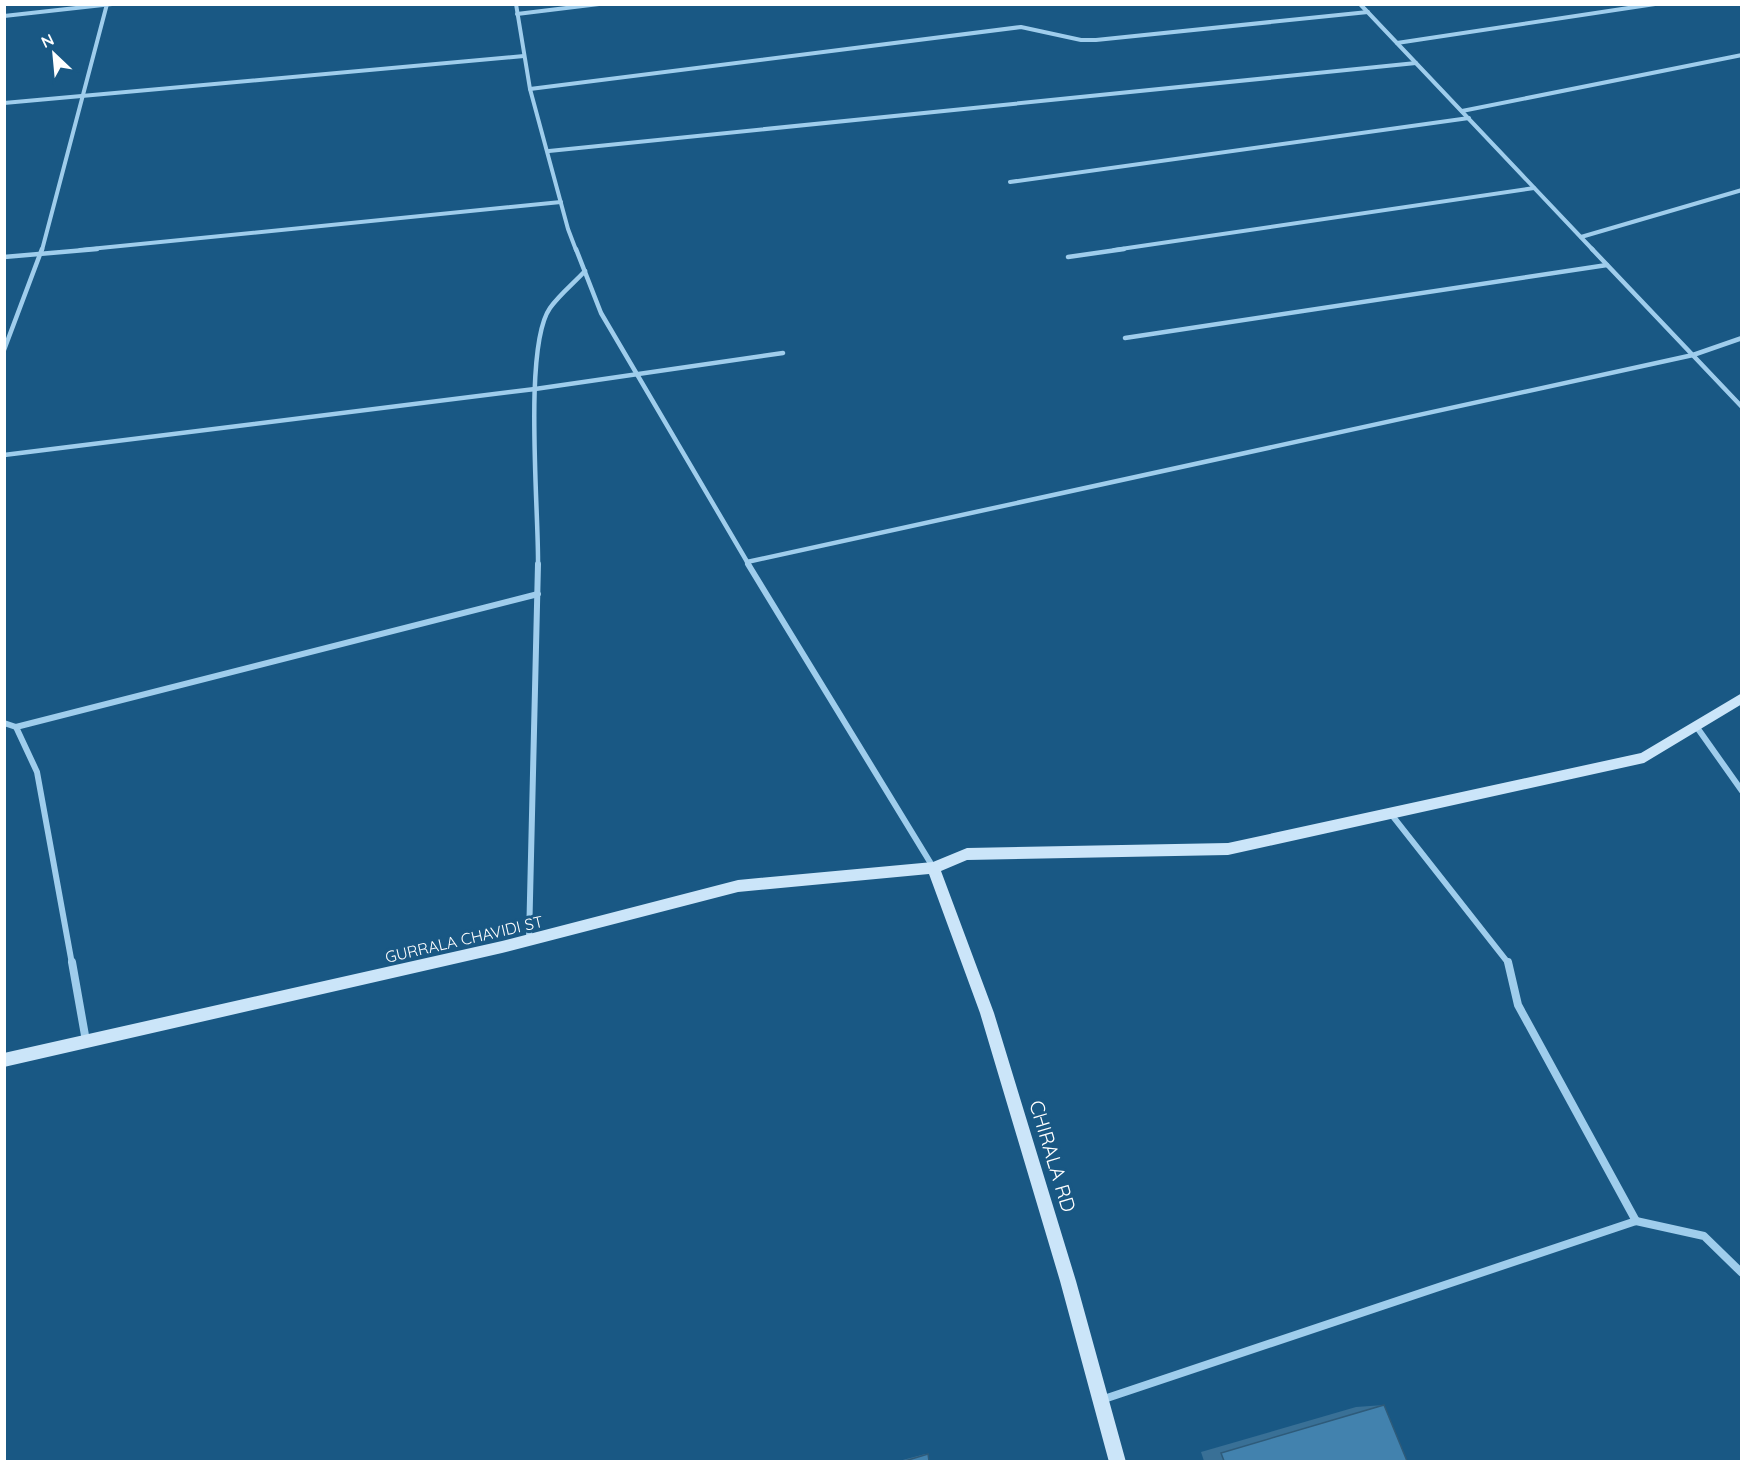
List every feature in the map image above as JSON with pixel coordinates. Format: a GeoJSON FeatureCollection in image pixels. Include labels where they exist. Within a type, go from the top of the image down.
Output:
{"type":"FeatureCollection","features":[{"type":"Feature","properties":{"kind":"main road","name":"GURRALA CHAVIDI ST"},"geometry":{"type":"LineString","coordinates":[[4,1060],[529,940],[738,886],[933,868],[967,854],[1228,849],[1644,758],[1742,698]]}},
{"type":"Feature","properties":{"kind":"main road","name":"CHIRALA RD"},"geometry":{"type":"LineString","coordinates":[[933,868],[987,1013],[1118,1461]]}},
{"type":"Feature","properties":{"kind":"street"},"geometry":{"type":"LineString","coordinates":[[4,16],[112,4]]}},
{"type":"Feature","properties":{"kind":"street"},"geometry":{"type":"LineString","coordinates":[[516,4],[530,89],[549,151],[568,229],[601,313],[747,562],[933,868]]}},
{"type":"Feature","properties":{"kind":"street"},"geometry":{"type":"LineString","coordinates":[[518,14],[599,4]]}},
{"type":"Feature","properties":{"kind":"street"},"geometry":{"type":"LineString","coordinates":[[1360,4],[1742,407]]}},
{"type":"Feature","properties":{"kind":"street"},"geometry":{"type":"LineString","coordinates":[[1397,43],[1655,4]]}},
{"type":"Feature","properties":{"kind":"street"},"geometry":{"type":"LineString","coordinates":[[4,350],[41,254],[84,97],[106,5]]}},
{"type":"Feature","properties":{"kind":"street"},"geometry":{"type":"LineString","coordinates":[[530,89],[1021,27],[1081,40],[1095,40],[1368,12]]}},
{"type":"Feature","properties":{"kind":"street"},"geometry":{"type":"LineString","coordinates":[[1462,111],[1742,55]]}},
{"type":"Feature","properties":{"kind":"street"},"geometry":{"type":"LineString","coordinates":[[4,103],[524,56]]}},
{"type":"Feature","properties":{"kind":"street"},"geometry":{"type":"LineString","coordinates":[[549,151],[1416,63]]}},
{"type":"Feature","properties":{"kind":"street"},"geometry":{"type":"LineString","coordinates":[[1010,182],[1469,118]]}},
{"type":"Feature","properties":{"kind":"street"},"geometry":{"type":"LineString","coordinates":[[1068,257],[1534,188]]}},
{"type":"Feature","properties":{"kind":"street"},"geometry":{"type":"LineString","coordinates":[[1581,237],[1742,190]]}},
{"type":"Feature","properties":{"kind":"street"},"geometry":{"type":"LineString","coordinates":[[4,257],[561,202]]}},
{"type":"Feature","properties":{"kind":"street"},"geometry":{"type":"LineString","coordinates":[[1125,338],[1607,265]]}},
{"type":"Feature","properties":{"kind":"street"},"geometry":{"type":"LineString","coordinates":[[529,940],[537,594],[536,390],[540,336],[546,315],[558,298],[585,272]]}},
{"type":"Feature","properties":{"kind":"street"},"geometry":{"type":"LineString","coordinates":[[747,562],[1693,355],[1742,338]]}},
{"type":"Feature","properties":{"kind":"street"},"geometry":{"type":"LineString","coordinates":[[4,455],[536,390],[783,353]]}},
{"type":"Feature","properties":{"kind":"street"},"geometry":{"type":"LineString","coordinates":[[4,723],[16,727],[537,594]]}},
{"type":"Feature","properties":{"kind":"street"},"geometry":{"type":"LineString","coordinates":[[1696,726],[1742,791]]}},
{"type":"Feature","properties":{"kind":"street"},"geometry":{"type":"LineString","coordinates":[[16,727],[37,772],[86,1042]]}},
{"type":"Feature","properties":{"kind":"street"},"geometry":{"type":"LineString","coordinates":[[1390,813],[1509,964],[1518,1005],[1636,1221]]}},
{"type":"Feature","properties":{"kind":"street"},"geometry":{"type":"LineString","coordinates":[[1101,1400],[1636,1221],[1704,1236],[1742,1273]]}},
{"type":"Feature","properties":{"kind":"building"},"geometry":{"type":"Polygon","coordinates":[[[1384,1405],[1407,1461],[1224,1461],[1221,1453],[1384,1405]]]}},
{"type":"Feature","properties":{"kind":"building"},"geometry":{"type":"Polygon","coordinates":[[[928,1454],[929,1461],[905,1461],[928,1454]]]}}]}
